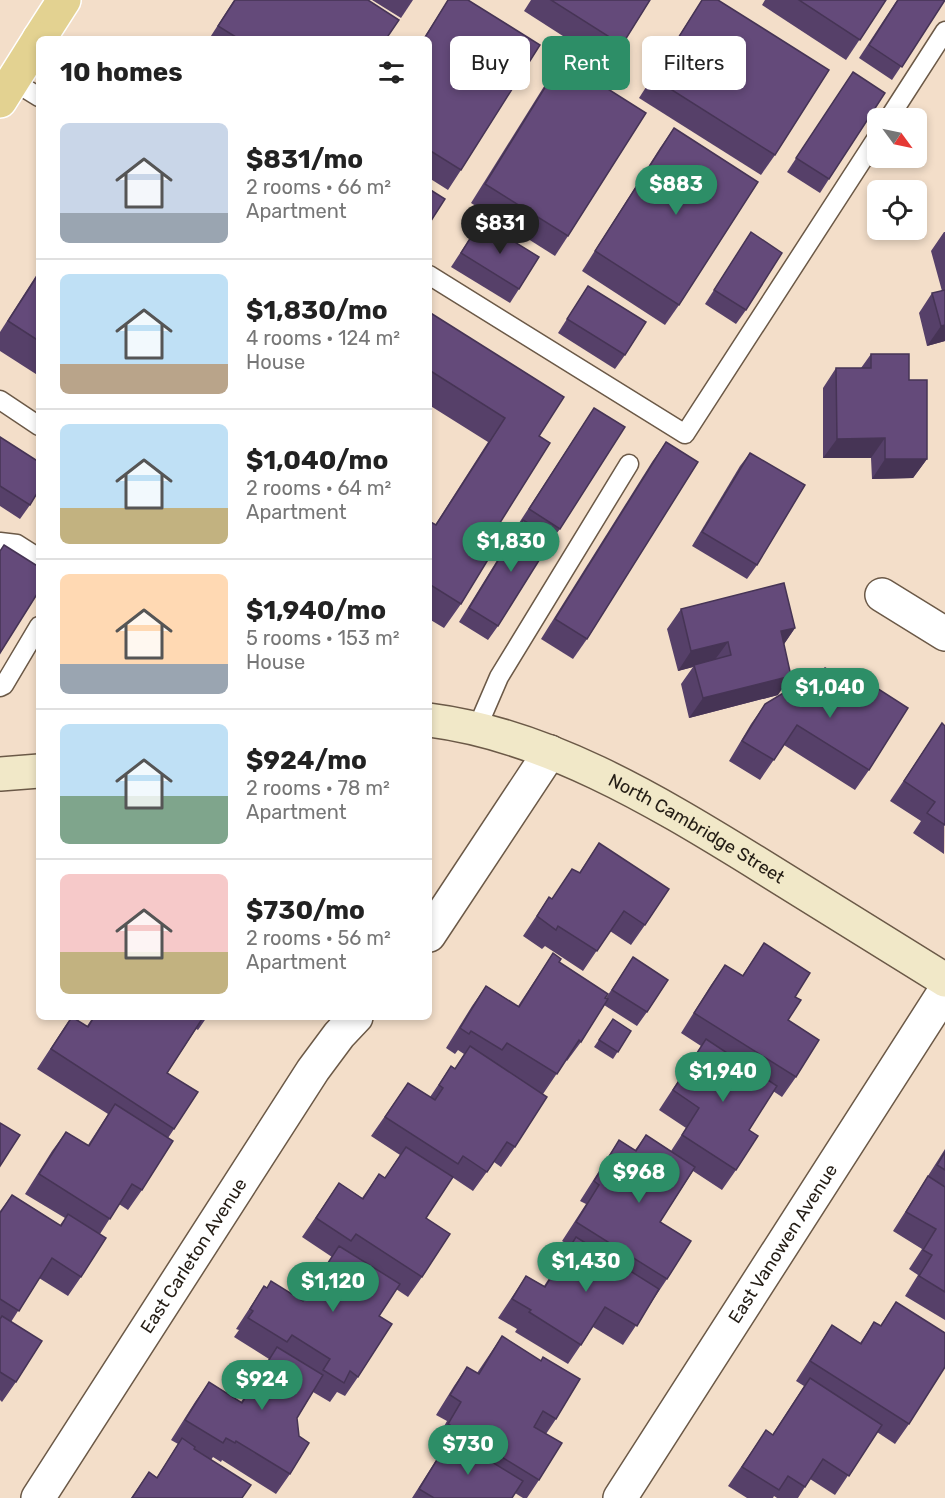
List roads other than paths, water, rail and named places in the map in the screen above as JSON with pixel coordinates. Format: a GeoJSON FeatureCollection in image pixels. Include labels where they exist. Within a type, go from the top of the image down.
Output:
{"type":"FeatureCollection","features":[{"type":"Feature","properties":{"kind":"main road"},"geometry":{"type":"LineString","coordinates":[[44,36],[64,0]]}},
{"type":"Feature","properties":{"kind":"main road"},"geometry":{"type":"LineString","coordinates":[[17,93],[36,53]]}},
{"type":"Feature","properties":{"kind":"street"},"geometry":{"type":"LineString","coordinates":[[882,595],[945,634]]}},
{"type":"Feature","properties":{"kind":"street","name":"North Cambridge Street"},"geometry":{"type":"LineString","coordinates":[[432,720],[477,728],[550,752],[609,779],[668,810],[945,980]]}},
{"type":"Feature","properties":{"kind":"street"},"geometry":{"type":"LineString","coordinates":[[432,930],[550,752]]}},
{"type":"Feature","properties":{"kind":"street"},"geometry":{"type":"LineString","coordinates":[[0,774],[36,771]]}},
{"type":"Feature","properties":{"kind":"street","name":"East Vanowen Avenue"},"geometry":{"type":"LineString","coordinates":[[620,1498],[945,991]]}},
{"type":"Feature","properties":{"kind":"street","name":"East Carleton Avenue"},"geometry":{"type":"LineString","coordinates":[[38,1498],[313,1070],[353,1020]]}},
{"type":"Feature","properties":{"kind":"lane"},"geometry":{"type":"LineString","coordinates":[[895,108],[945,31]]}},
{"type":"Feature","properties":{"kind":"lane"},"geometry":{"type":"LineString","coordinates":[[432,277],[684,434],[867,153]]}},
{"type":"Feature","properties":{"kind":"lane"},"geometry":{"type":"LineString","coordinates":[[0,400],[36,424]]}},
{"type":"Feature","properties":{"kind":"lane"},"geometry":{"type":"LineString","coordinates":[[477,728],[499,677],[629,464]]}},
{"type":"Feature","properties":{"kind":"lane"},"geometry":{"type":"LineString","coordinates":[[0,542],[17,544],[36,556]]}},
{"type":"Feature","properties":{"kind":"lane"},"geometry":{"type":"LineString","coordinates":[[0,687],[4,685],[36,631]]}}]}
